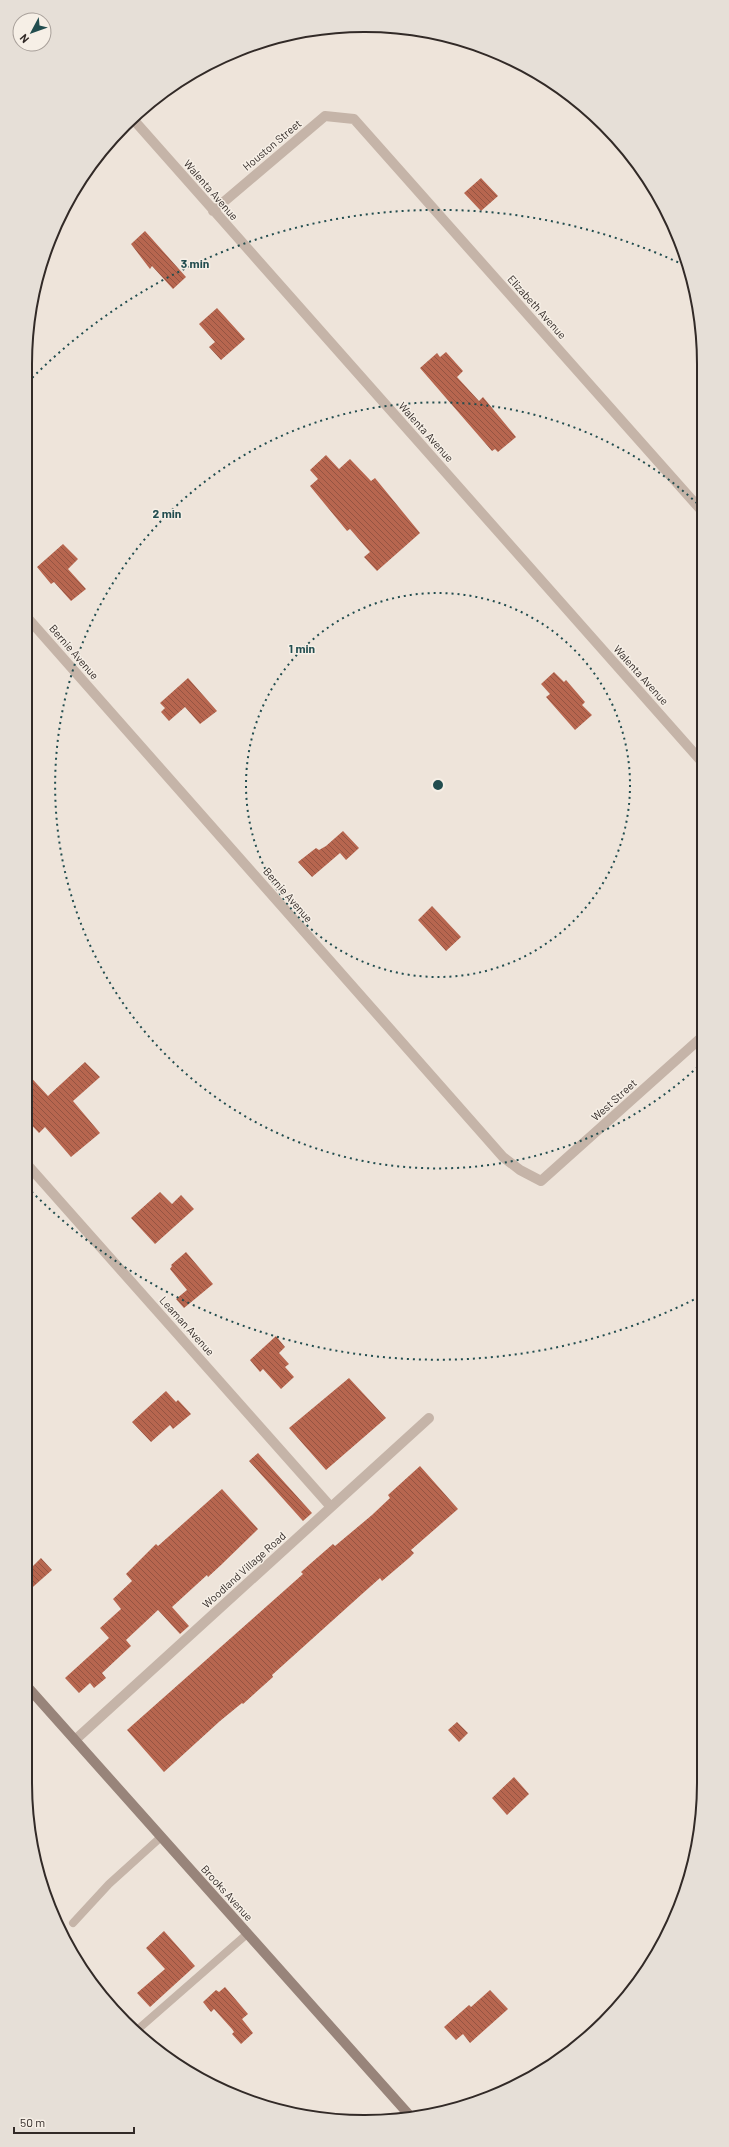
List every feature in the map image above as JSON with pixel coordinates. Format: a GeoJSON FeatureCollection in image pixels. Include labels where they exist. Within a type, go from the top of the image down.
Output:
{"type":"FeatureCollection","features":[{"type":"Feature","properties":{"kind":"street","name":"Houston Street"},"geometry":{"type":"LineString","coordinates":[[213,211],[325,116],[354,119]]}},
{"type":"Feature","properties":{"kind":"street","name":"Elizabeth Avenue"},"geometry":{"type":"LineString","coordinates":[[354,119],[697,504]]}},
{"type":"Feature","properties":{"kind":"street","name":"Walenta Avenue"},"geometry":{"type":"LineString","coordinates":[[136,123],[697,756]]}},
{"type":"Feature","properties":{"kind":"street","name":"Bernie Avenue"},"geometry":{"type":"LineString","coordinates":[[32,623],[504,1157],[520,1170],[541,1181]]}},
{"type":"Feature","properties":{"kind":"street","name":"West Street"},"geometry":{"type":"LineString","coordinates":[[541,1181],[697,1041]]}},
{"type":"Feature","properties":{"kind":"street","name":"Leaman Avenue"},"geometry":{"type":"LineString","coordinates":[[32,1170],[331,1507]]}},
{"type":"Feature","properties":{"kind":"street","name":"Woodland Village Road"},"geometry":{"type":"LineString","coordinates":[[75,1740],[429,1418]]}},
{"type":"Feature","properties":{"kind":"street","name":"Brooks Avenue"},"geometry":{"type":"LineString","coordinates":[[32,1692],[407,2112]]}},
{"type":"Feature","properties":{"kind":"lane"},"geometry":{"type":"LineString","coordinates":[[73,1923],[109,1884],[161,1837]]}},
{"type":"Feature","properties":{"kind":"lane"},"geometry":{"type":"LineString","coordinates":[[140,2028],[247,1934]]}},
{"type":"Feature","properties":{"kind":"building"},"geometry":{"type":"Polygon","coordinates":[[[481,178],[498,196],[481,211],[464,193],[481,178]]]}},
{"type":"Feature","properties":{"kind":"building"},"geometry":{"type":"Polygon","coordinates":[[[145,231],[186,277],[173,289],[152,266],[150,269],[131,244],[145,231]]]}},
{"type":"Feature","properties":{"kind":"building"},"geometry":{"type":"Polygon","coordinates":[[[217,308],[245,339],[221,360],[209,347],[215,342],[199,324],[217,308]]]}},
{"type":"Feature","properties":{"kind":"building"},"geometry":{"type":"Polygon","coordinates":[[[446,352],[463,371],[457,377],[479,401],[483,397],[516,437],[498,452],[495,449],[492,451],[420,368],[437,353],[440,357],[446,352]]]}},
{"type":"Feature","properties":{"kind":"building"},"geometry":{"type":"Polygon","coordinates":[[[326,455],[339,469],[350,459],[371,481],[375,478],[420,533],[377,571],[364,557],[370,552],[350,529],[347,531],[310,486],[318,479],[310,470],[326,455]]]}},
{"type":"Feature","properties":{"kind":"building"},"geometry":{"type":"Polygon","coordinates":[[[63,544],[78,559],[68,569],[86,589],[71,601],[54,582],[51,584],[37,567],[63,544]]]}},
{"type":"Feature","properties":{"kind":"building"},"geometry":{"type":"Polygon","coordinates":[[[554,672],[564,682],[566,680],[585,702],[582,705],[592,715],[575,730],[546,697],[550,694],[541,684],[554,672]]]}},
{"type":"Feature","properties":{"kind":"building"},"geometry":{"type":"Polygon","coordinates":[[[188,678],[217,711],[200,724],[185,707],[169,721],[161,712],[165,708],[160,703],[188,678]]]}},
{"type":"Feature","properties":{"kind":"building"},"geometry":{"type":"Polygon","coordinates":[[[343,831],[359,848],[346,860],[340,853],[312,877],[298,862],[316,848],[319,850],[326,846],[343,831]]]}},
{"type":"Feature","properties":{"kind":"building"},"geometry":{"type":"Polygon","coordinates":[[[432,906],[461,937],[446,951],[418,920],[432,906]]]}},
{"type":"Feature","properties":{"kind":"building"},"geometry":{"type":"Polygon","coordinates":[[[85,1062],[100,1077],[73,1101],[100,1133],[71,1157],[45,1127],[39,1133],[32,1126],[32,1079],[48,1096],[85,1062]]]}},
{"type":"Feature","properties":{"kind":"building"},"geometry":{"type":"Polygon","coordinates":[[[160,1192],[172,1204],[181,1195],[194,1209],[155,1244],[131,1218],[160,1192]]]}},
{"type":"Feature","properties":{"kind":"building"},"geometry":{"type":"Polygon","coordinates":[[[186,1252],[213,1284],[184,1308],[176,1299],[187,1290],[170,1269],[172,1266],[171,1265],[186,1252]]]}},
{"type":"Feature","properties":{"kind":"building"},"geometry":{"type":"Polygon","coordinates":[[[276,1336],[285,1347],[279,1353],[289,1364],[285,1367],[294,1377],[281,1389],[263,1369],[260,1372],[250,1360],[276,1336]]]}},
{"type":"Feature","properties":{"kind":"building"},"geometry":{"type":"Polygon","coordinates":[[[349,1378],[386,1418],[326,1470],[289,1428],[349,1378]]]}},
{"type":"Feature","properties":{"kind":"building"},"geometry":{"type":"Polygon","coordinates":[[[166,1391],[176,1402],[178,1400],[191,1414],[173,1429],[170,1425],[151,1442],[132,1422],[166,1391]]]}},
{"type":"Feature","properties":{"kind":"building"},"geometry":{"type":"Polygon","coordinates":[[[258,1453],[312,1513],[303,1521],[249,1461],[258,1453]]]}},
{"type":"Feature","properties":{"kind":"building"},"geometry":{"type":"Polygon","coordinates":[[[420,1466],[458,1509],[411,1550],[414,1553],[409,1558],[382,1581],[380,1578],[272,1675],[273,1677],[243,1704],[242,1703],[220,1721],[164,1772],[127,1730],[303,1574],[301,1572],[310,1564],[333,1544],[335,1546],[372,1515],[390,1498],[388,1495],[420,1466]]]}},
{"type":"Feature","properties":{"kind":"building"},"geometry":{"type":"Polygon","coordinates":[[[222,1489],[258,1529],[208,1577],[207,1575],[172,1607],[189,1626],[180,1634],[158,1610],[126,1640],[131,1646],[102,1673],[106,1678],[94,1688],[90,1683],[79,1693],[65,1678],[109,1638],[100,1628],[121,1609],[113,1599],[132,1581],[126,1574],[156,1544],[158,1546],[222,1489]]]}},
{"type":"Feature","properties":{"kind":"building"},"geometry":{"type":"Polygon","coordinates":[[[41,1558],[52,1570],[32,1588],[32,1565],[33,1566],[41,1558]]]}},
{"type":"Feature","properties":{"kind":"building"},"geometry":{"type":"Polygon","coordinates":[[[457,1722],[468,1733],[459,1742],[448,1730],[457,1722]]]}},
{"type":"Feature","properties":{"kind":"building"},"geometry":{"type":"Polygon","coordinates":[[[514,1777],[529,1794],[507,1815],[492,1798],[514,1777]]]}},
{"type":"Feature","properties":{"kind":"building"},"geometry":{"type":"Polygon","coordinates":[[[164,1931],[195,1966],[150,2007],[137,1993],[165,1969],[146,1948],[164,1931]]]}},
{"type":"Feature","properties":{"kind":"building"},"geometry":{"type":"Polygon","coordinates":[[[225,1987],[248,2014],[242,2019],[253,2033],[241,2044],[232,2034],[234,2032],[232,2029],[214,2009],[211,2012],[203,2002],[216,1990],[219,1992],[225,1987]]]}},
{"type":"Feature","properties":{"kind":"building"},"geometry":{"type":"Polygon","coordinates":[[[490,1990],[508,2009],[470,2043],[463,2034],[456,2040],[444,2027],[469,2005],[471,2007],[490,1990]]]}}]}
